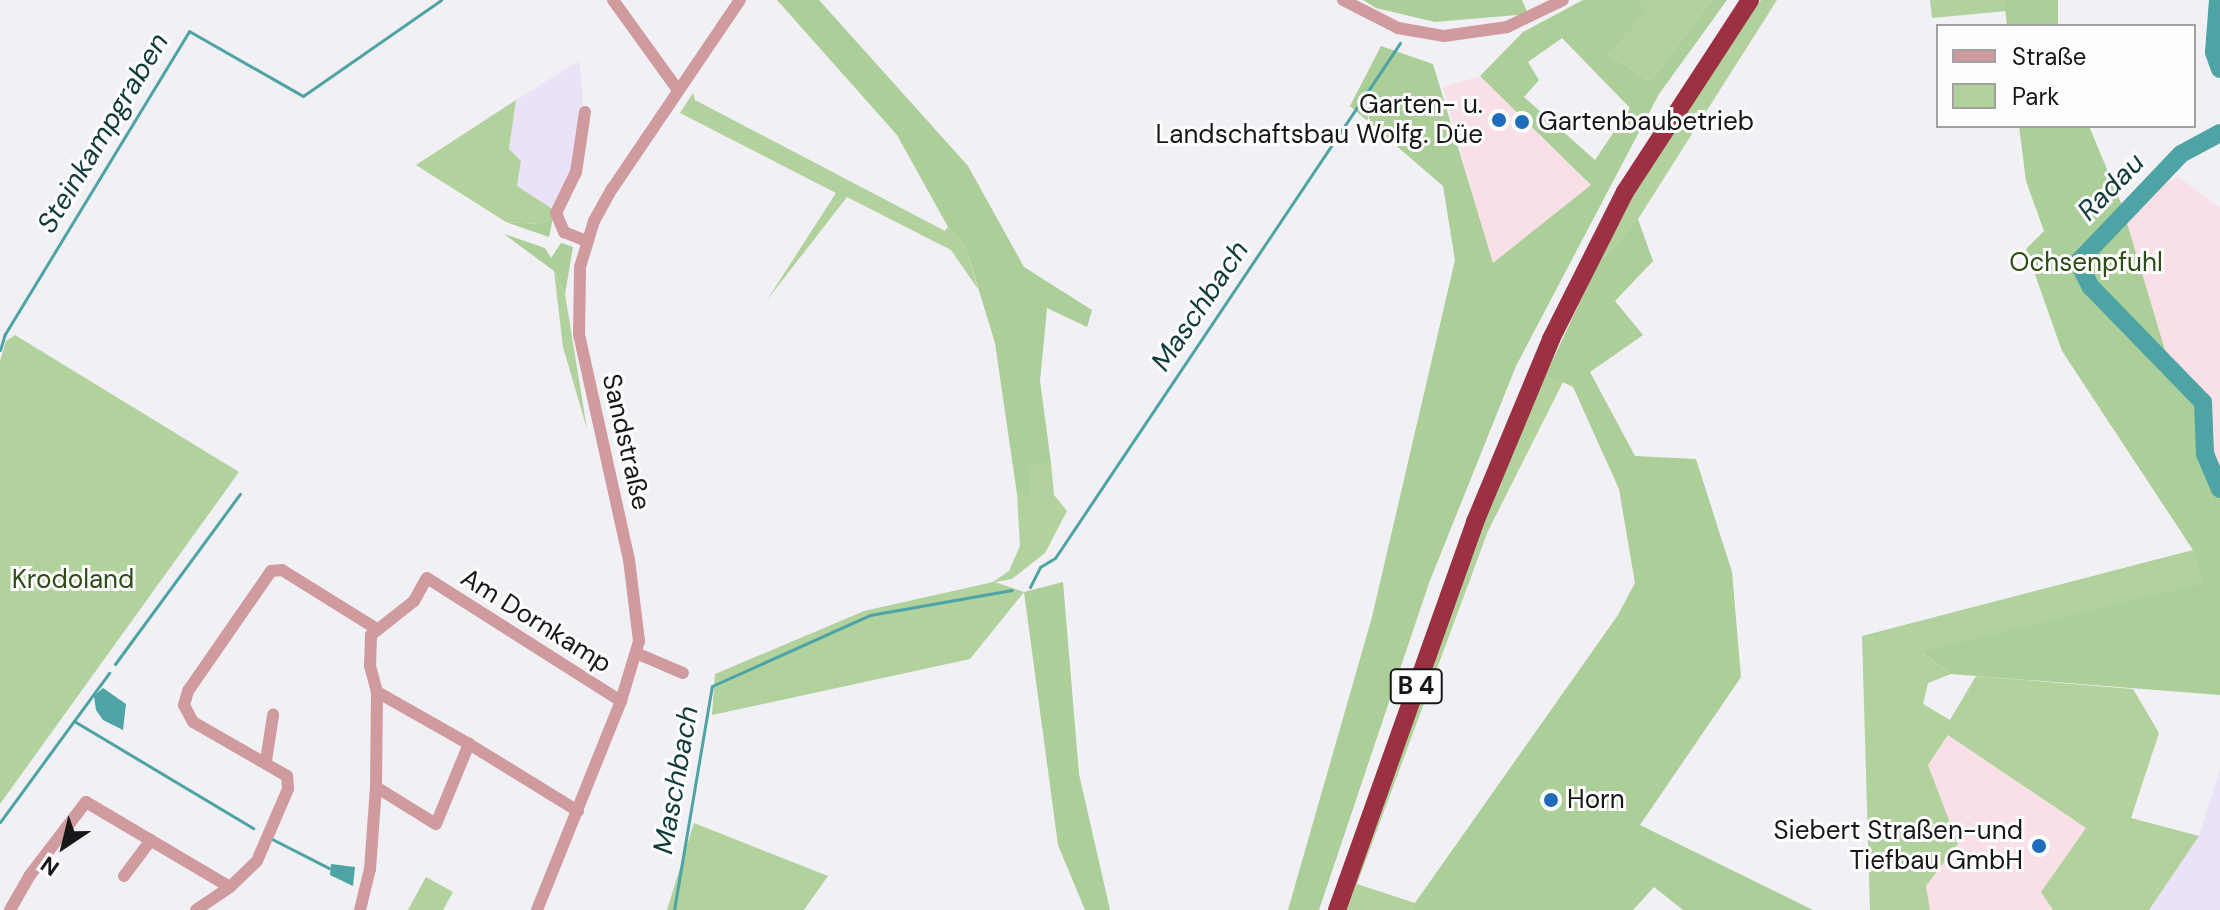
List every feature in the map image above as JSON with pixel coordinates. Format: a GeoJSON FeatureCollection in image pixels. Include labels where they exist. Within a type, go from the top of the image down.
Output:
{"type":"FeatureCollection","features":[{"type":"Feature","properties":{"kind":"highway","name":"B 4"},"geometry":{"type":"LineString","coordinates":[[1326,910],[1499,434],[1591,235],[1738,0]]}},
{"type":"Feature","properties":{"kind":"highway","name":"B 4"},"geometry":{"type":"LineString","coordinates":[[1707,52],[1750,0]]}},
{"type":"Feature","properties":{"kind":"highway","name":"B 4"},"geometry":{"type":"LineString","coordinates":[[1337,910],[1518,414],[1593,253],[1673,103]]}},
{"type":"Feature","properties":{"kind":"street"},"geometry":{"type":"LineString","coordinates":[[613,0],[678,90]]}},
{"type":"Feature","properties":{"kind":"street","name":"Sandstraße"},"geometry":{"type":"LineString","coordinates":[[537,910],[621,701],[636,653],[629,560],[579,334],[577,287],[586,241],[612,189],[740,0]]}},
{"type":"Feature","properties":{"kind":"street"},"geometry":{"type":"LineString","coordinates":[[1343,0],[1398,28],[1444,36],[1507,27],[1563,0]]}},
{"type":"Feature","properties":{"kind":"street"},"geometry":{"type":"LineString","coordinates":[[585,112],[576,172],[556,213],[564,232],[586,241]]}},
{"type":"Feature","properties":{"kind":"street"},"geometry":{"type":"LineString","coordinates":[[196,910],[249,873],[288,789],[287,776],[266,761],[193,722],[184,705],[188,691],[264,580],[271,571],[282,570],[375,628],[367,645],[377,692],[376,787],[370,869],[360,910]]}},
{"type":"Feature","properties":{"kind":"street","name":"Am Dornkamp"},"geometry":{"type":"LineString","coordinates":[[375,628],[414,601],[427,578],[621,701]]}},
{"type":"Feature","properties":{"kind":"street"},"geometry":{"type":"LineString","coordinates":[[636,653],[683,673]]}},
{"type":"Feature","properties":{"kind":"street"},"geometry":{"type":"LineString","coordinates":[[377,692],[578,811]]}},
{"type":"Feature","properties":{"kind":"street"},"geometry":{"type":"LineString","coordinates":[[266,761],[273,715]]}},
{"type":"Feature","properties":{"kind":"street"},"geometry":{"type":"LineString","coordinates":[[376,787],[436,824],[469,744]]}},
{"type":"Feature","properties":{"kind":"street"},"geometry":{"type":"LineString","coordinates":[[10,910],[83,803],[230,887]]}},
{"type":"Feature","properties":{"kind":"street"},"geometry":{"type":"LineString","coordinates":[[124,876],[151,840]]}},
{"type":"Feature","properties":{"kind":"shaded area"},"geometry":{"type":"Polygon","coordinates":[[[579,61],[583,97],[569,179],[551,208],[517,186],[509,149],[516,100],[579,61]]]}},
{"type":"Feature","properties":{"kind":"shaded area"},"geometry":{"type":"Polygon","coordinates":[[[1480,76],[1591,185],[1492,264],[1443,87],[1480,76]]]}},
{"type":"Feature","properties":{"kind":"shaded area"},"geometry":{"type":"Polygon","coordinates":[[[2178,177],[2220,208],[2220,477],[2210,431],[2170,367],[2121,203],[2178,177]]]}},
{"type":"Feature","properties":{"kind":"shaded area"},"geometry":{"type":"Polygon","coordinates":[[[1948,735],[2087,828],[2041,892],[2053,910],[1930,910],[1926,886],[1958,844],[1928,765],[1948,735]]]}},
{"type":"Feature","properties":{"kind":"shaded area"},"geometry":{"type":"Polygon","coordinates":[[[2220,770],[2220,910],[2149,910],[2199,836],[2220,770]]]}},
{"type":"Feature","properties":{"kind":"green space"},"geometry":{"type":"Polygon","coordinates":[[[777,0],[819,0],[968,166],[1024,267],[1092,310],[1087,327],[1047,308],[1040,381],[1051,463],[1029,465],[1029,498],[1017,494],[995,343],[965,245],[948,227],[897,135],[777,0]]]}},
{"type":"Feature","properties":{"kind":"green space"},"geometry":{"type":"Polygon","coordinates":[[[1363,0],[1522,0],[1528,14],[1435,22],[1376,8],[1363,0]]]}},
{"type":"Feature","properties":{"kind":"green space"},"geometry":{"type":"Polygon","coordinates":[[[1583,0],[1638,0],[1646,12],[1608,55],[1650,81],[1711,0],[1727,0],[1659,94],[1516,366],[1429,583],[1319,910],[1288,910],[1372,617],[1455,260],[1443,186],[1350,106],[1381,46],[1433,64],[1493,263],[1591,185],[1480,76],[1523,32],[1583,0]],[[1562,38],[1528,62],[1539,80],[1524,97],[1595,160],[1630,108],[1562,38]]]}},
{"type":"Feature","properties":{"kind":"green space"},"geometry":{"type":"Polygon","coordinates":[[[1638,0],[1711,0],[1650,81],[1608,55],[1645,12],[1638,0]]]}},
{"type":"Feature","properties":{"kind":"green space"},"geometry":{"type":"Polygon","coordinates":[[[1761,0],[1777,0],[1638,219],[1598,264],[1617,218],[1761,0]]]}},
{"type":"Feature","properties":{"kind":"green space"},"geometry":{"type":"Polygon","coordinates":[[[1930,0],[2004,0],[2006,11],[1932,18],[1930,0]]]}},
{"type":"Feature","properties":{"kind":"green space"},"geometry":{"type":"Polygon","coordinates":[[[2004,0],[2058,0],[2058,24],[2007,24],[2004,0]]]}},
{"type":"Feature","properties":{"kind":"green space"},"geometry":{"type":"Polygon","coordinates":[[[693,93],[695,100],[945,231],[948,227],[965,245],[978,289],[951,250],[847,197],[767,300],[836,193],[680,113],[693,93]]]}},
{"type":"Feature","properties":{"kind":"green space"},"geometry":{"type":"Polygon","coordinates":[[[516,100],[509,149],[521,161],[517,186],[551,208],[553,218],[538,224],[506,222],[416,165],[516,100]]]}},
{"type":"Feature","properties":{"kind":"green space","name":"Ochsenpfuhl"},"geometry":{"type":"Polygon","coordinates":[[[2019,128],[2090,128],[2121,203],[2170,367],[2210,431],[2220,477],[2220,695],[1951,674],[1921,652],[2203,583],[2193,550],[2062,351],[2026,249],[2044,231],[2026,181],[2019,128]]]}},
{"type":"Feature","properties":{"kind":"green space"},"geometry":{"type":"Polygon","coordinates":[[[553,218],[549,237],[506,222],[538,224],[553,218]]]}},
{"type":"Feature","properties":{"kind":"green space","name":"Horn"},"geometry":{"type":"Polygon","coordinates":[[[1638,219],[1653,261],[1615,301],[1643,335],[1590,372],[1635,456],[1696,459],[1732,572],[1741,677],[1640,825],[1813,910],[1683,910],[1654,887],[1633,910],[1410,910],[1618,615],[1635,583],[1619,489],[1573,387],[1546,374],[1598,264],[1638,219]]]}},
{"type":"Feature","properties":{"kind":"green space"},"geometry":{"type":"Polygon","coordinates":[[[504,234],[545,248],[551,258],[561,243],[573,247],[565,294],[554,271],[504,234]]]}},
{"type":"Feature","properties":{"kind":"green space"},"geometry":{"type":"Polygon","coordinates":[[[554,271],[565,294],[587,429],[563,347],[554,271]]]}},
{"type":"Feature","properties":{"kind":"green space","name":"Krodoland"},"geometry":{"type":"Polygon","coordinates":[[[15,335],[239,472],[0,804],[0,361],[6,341],[15,335]]]}},
{"type":"Feature","properties":{"kind":"green space"},"geometry":{"type":"Polygon","coordinates":[[[1546,374],[1564,380],[1488,531],[1357,884],[1415,903],[1410,910],[1344,910],[1479,529],[1546,374]]]}},
{"type":"Feature","properties":{"kind":"green space"},"geometry":{"type":"Polygon","coordinates":[[[1051,463],[1054,495],[1067,511],[1045,553],[1012,579],[995,582],[1024,592],[970,659],[712,715],[715,674],[864,611],[993,582],[1009,571],[1020,546],[1017,494],[1029,498],[1029,464],[1051,463]]]}},
{"type":"Feature","properties":{"kind":"green space"},"geometry":{"type":"Polygon","coordinates":[[[2193,550],[2204,583],[1922,653],[1951,674],[1928,683],[1923,704],[1950,720],[1976,676],[2133,689],[2159,733],[2131,818],[2199,836],[2149,910],[2053,910],[2041,892],[2086,828],[1948,735],[1928,765],[1958,844],[1926,886],[1930,910],[1870,910],[1862,636],[2193,550]]]}},
{"type":"Feature","properties":{"kind":"green space"},"geometry":{"type":"Polygon","coordinates":[[[1063,582],[1079,774],[1110,910],[1085,910],[1058,845],[1024,592],[1063,582]]]}},
{"type":"Feature","properties":{"kind":"green space"},"geometry":{"type":"Polygon","coordinates":[[[694,823],[828,876],[804,910],[667,910],[694,823]]]}},
{"type":"Feature","properties":{"kind":"green space"},"geometry":{"type":"Polygon","coordinates":[[[426,877],[453,892],[443,910],[408,910],[426,877]]]}},
{"type":"Feature","properties":{"kind":"water"},"geometry":{"type":"Polygon","coordinates":[[[103,688],[126,704],[123,730],[103,720],[96,710],[94,696],[103,688]]]}},
{"type":"Feature","properties":{"kind":"water"},"geometry":{"type":"Polygon","coordinates":[[[331,864],[355,867],[353,886],[330,875],[331,864]]]}},
{"type":"Feature","properties":{"kind":"waterway","name":"Steinkampgraben"},"geometry":{"type":"LineString","coordinates":[[0,350],[5,334],[189,31],[303,96],[441,0]]}},
{"type":"Feature","properties":{"kind":"waterway","name":"Radau"},"geometry":{"type":"LineString","coordinates":[[2218,0],[2214,52],[2220,69]]}},
{"type":"Feature","properties":{"kind":"waterway","name":"Maschbach"},"geometry":{"type":"LineString","coordinates":[[1030,587],[1040,567],[1055,558],[1400,43]]}},
{"type":"Feature","properties":{"kind":"waterway","name":"Radau"},"geometry":{"type":"LineString","coordinates":[[2220,133],[2181,154],[2078,262],[2091,287],[2203,402],[2205,454],[2220,489]]}},
{"type":"Feature","properties":{"kind":"waterway"},"geometry":{"type":"LineString","coordinates":[[115,664],[240,494]]}},
{"type":"Feature","properties":{"kind":"waterway","name":"Maschbach"},"geometry":{"type":"LineString","coordinates":[[674,910],[712,686],[870,615],[1012,590]]}},
{"type":"Feature","properties":{"kind":"waterway"},"geometry":{"type":"LineString","coordinates":[[0,822],[109,673]]}},
{"type":"Feature","properties":{"kind":"waterway"},"geometry":{"type":"LineString","coordinates":[[74,721],[253,828]]}},
{"type":"Feature","properties":{"kind":"waterway"},"geometry":{"type":"LineString","coordinates":[[272,839],[329,868]]}},
{"type":"Feature","properties":{"kind":"place","name":"Garten- u. Landschaftsbau Wolfg. Düe"},"geometry":{"type":"Point","coordinates":[1499,120]}},
{"type":"Feature","properties":{"kind":"place","name":"Gartenbaubetrieb"},"geometry":{"type":"Point","coordinates":[1522,122]}},
{"type":"Feature","properties":{"kind":"place","name":"Horn"},"geometry":{"type":"Point","coordinates":[1551,800]}},
{"type":"Feature","properties":{"kind":"place","name":"Siebert Straßen-und Tiefbau GmbH"},"geometry":{"type":"Point","coordinates":[2039,846]}}]}
